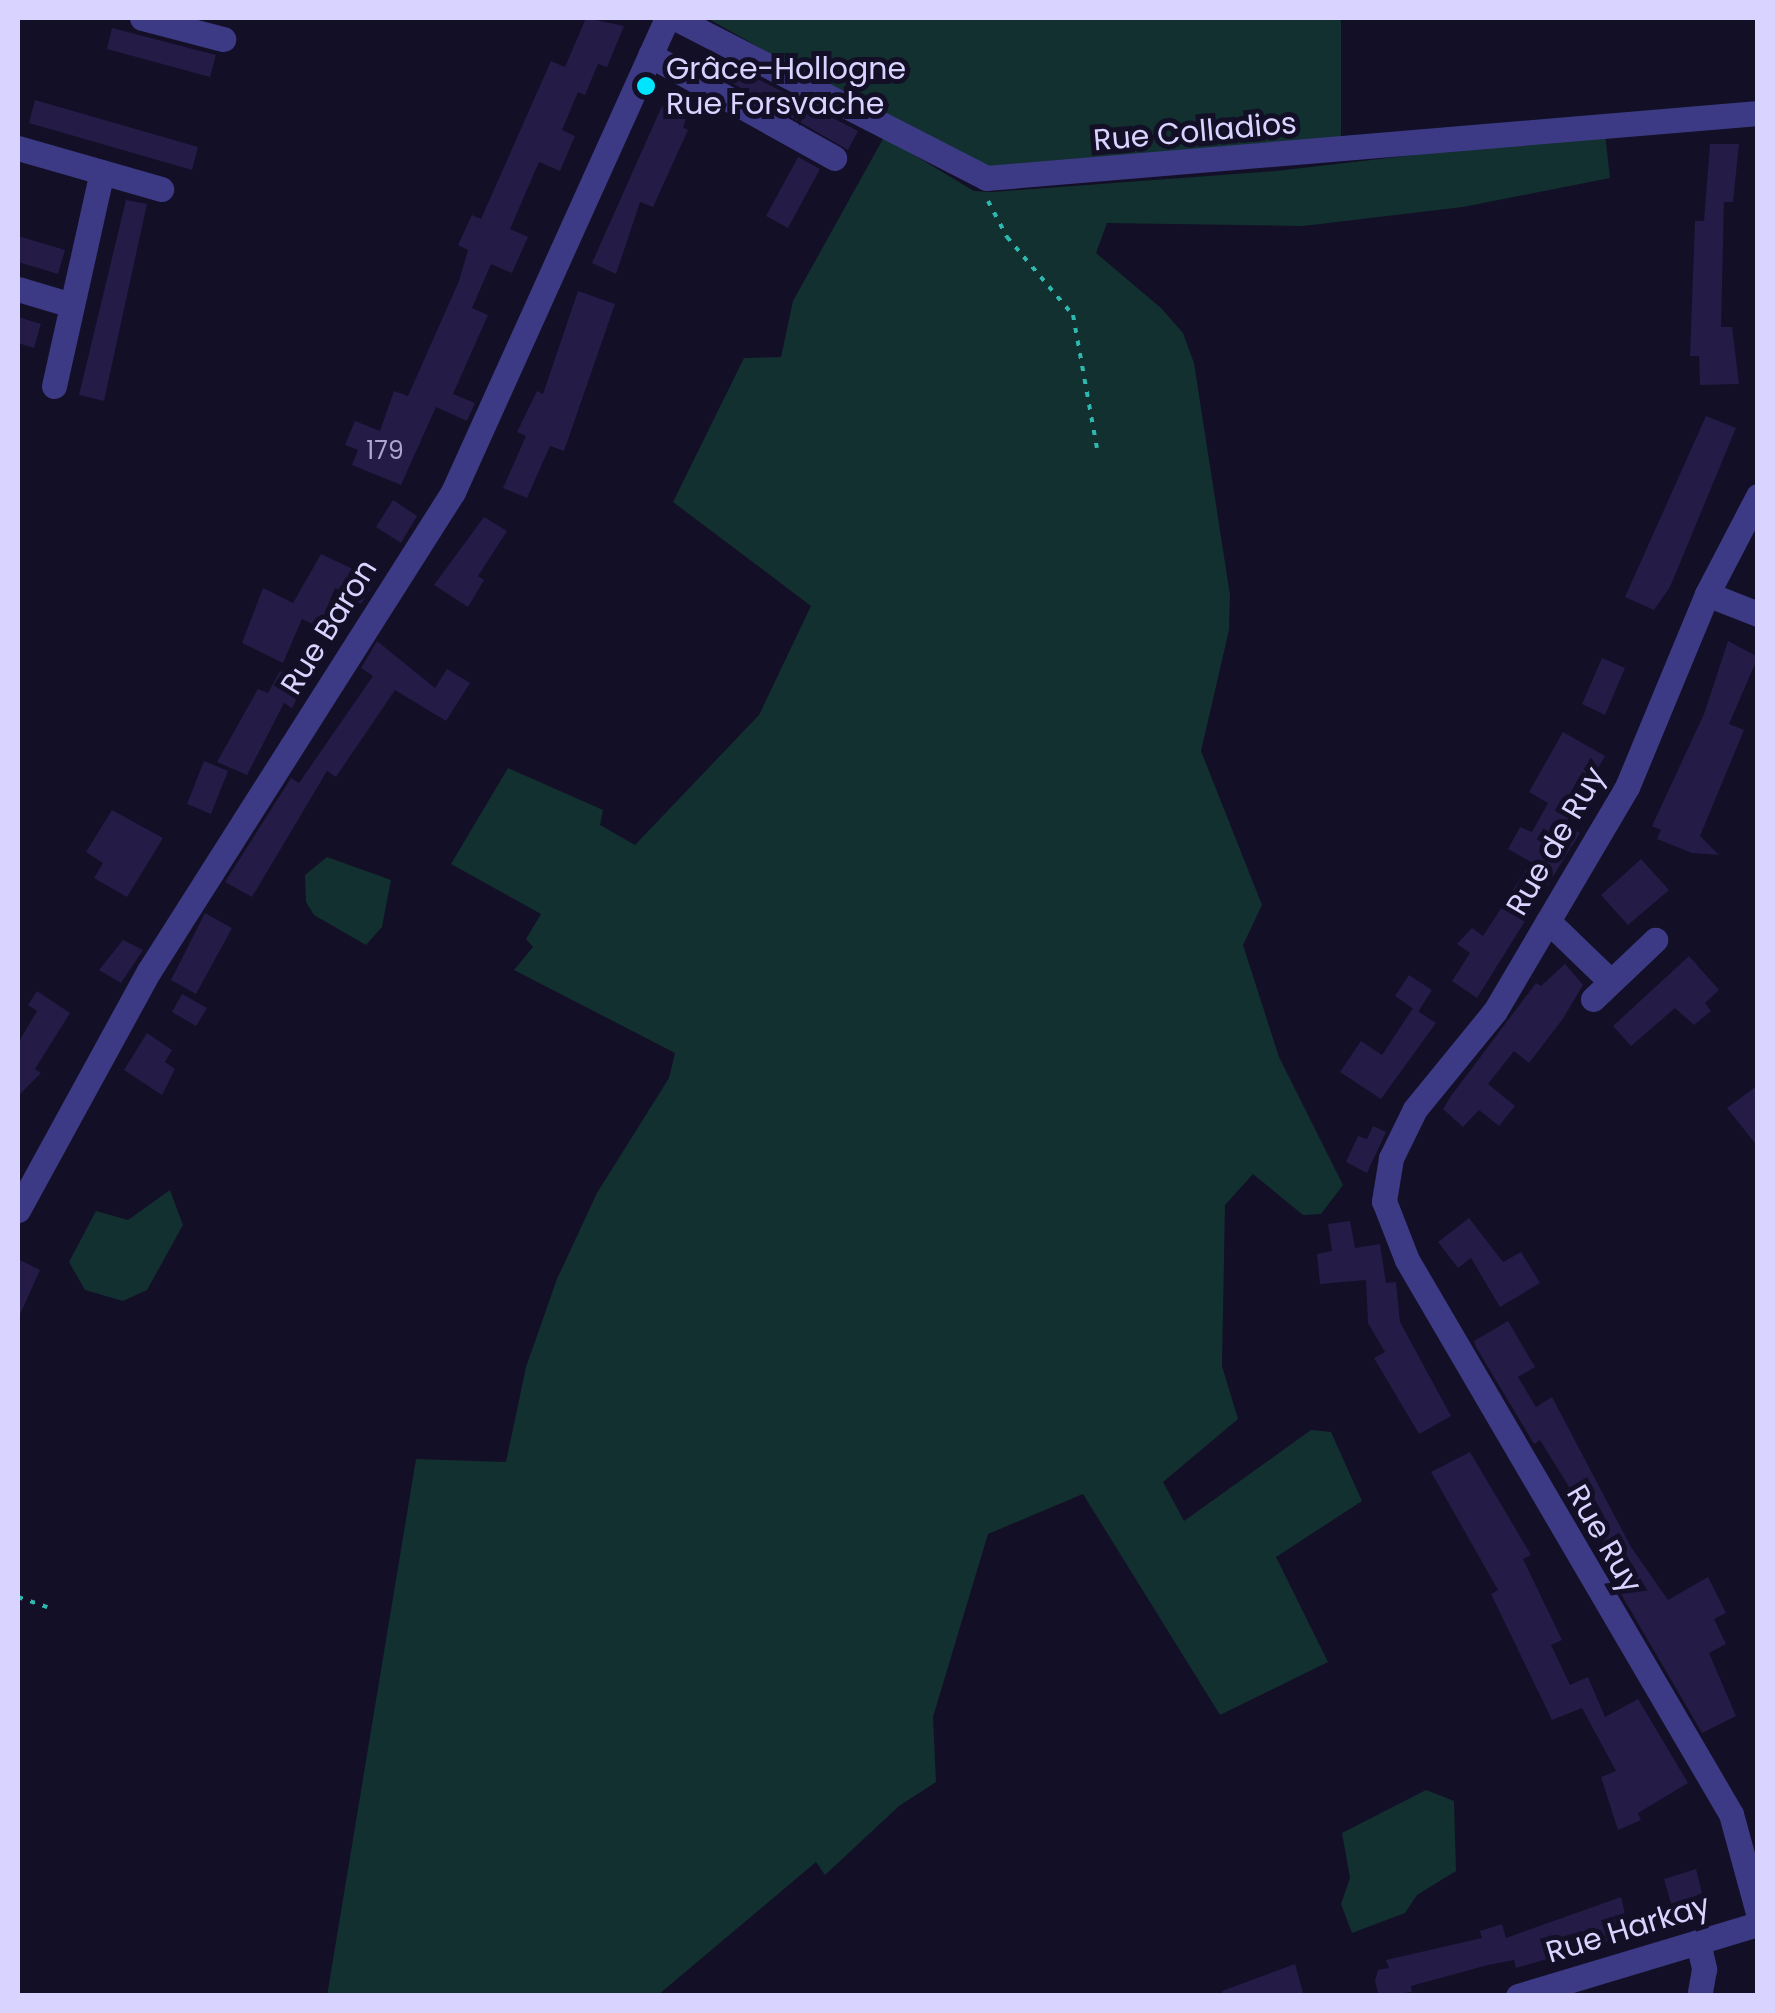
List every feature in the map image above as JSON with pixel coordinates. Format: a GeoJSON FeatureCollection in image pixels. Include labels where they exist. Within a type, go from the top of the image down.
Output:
{"type":"FeatureCollection","features":[{"type":"Feature","properties":{"kind":"street"},"geometry":{"type":"LineString","coordinates":[[142,18],[223,39]]}},
{"type":"Feature","properties":{"kind":"street"},"geometry":{"type":"LineString","coordinates":[[666,18],[986,178]]}},
{"type":"Feature","properties":{"kind":"street","name":"Rue Baron"},"geometry":{"type":"LineString","coordinates":[[18,1210],[149,972],[453,492],[666,18]]}},
{"type":"Feature","properties":{"kind":"street"},"geometry":{"type":"LineString","coordinates":[[650,54],[834,158]]}},
{"type":"Feature","properties":{"kind":"street","name":"Rue Colladios"},"geometry":{"type":"LineString","coordinates":[[986,178],[1758,113]]}},
{"type":"Feature","properties":{"kind":"street"},"geometry":{"type":"LineString","coordinates":[[18,148],[161,189]]}},
{"type":"Feature","properties":{"kind":"street"},"geometry":{"type":"LineString","coordinates":[[54,386],[102,172]]}},
{"type":"Feature","properties":{"kind":"street"},"geometry":{"type":"LineString","coordinates":[[18,289],[72,305]]}},
{"type":"Feature","properties":{"kind":"street","name":"Rue de Ruy"},"geometry":{"type":"LineString","coordinates":[[1384,1201],[1391,1158],[1415,1109],[1495,1012],[1627,786],[1708,594],[1758,496]]}},
{"type":"Feature","properties":{"kind":"street"},"geometry":{"type":"LineString","coordinates":[[1708,594],[1758,614]]}},
{"type":"Feature","properties":{"kind":"street"},"geometry":{"type":"LineString","coordinates":[[1548,921],[1601,989],[1655,940]]}},
{"type":"Feature","properties":{"kind":"street","name":"Rue Ruy"},"geometry":{"type":"LineString","coordinates":[[1384,1201],[1416,1277],[1731,1814],[1758,1914]]}},
{"type":"Feature","properties":{"kind":"street","name":"Rue Harkay"},"geometry":{"type":"LineString","coordinates":[[1518,1996],[1758,1924]]}},
{"type":"Feature","properties":{"kind":"street"},"geometry":{"type":"LineString","coordinates":[[1698,1942],[1704,1969],[1699,1996]]}},
{"type":"Feature","properties":{"kind":"path"},"geometry":{"type":"LineString","coordinates":[[986,178],[995,220],[1072,315],[1097,448]]}},
{"type":"Feature","properties":{"kind":"path"},"geometry":{"type":"LineString","coordinates":[[18,1597],[47,1607]]}},
{"type":"Feature","properties":{"kind":"green space"},"geometry":{"type":"Polygon","coordinates":[[[707,18],[1341,18],[1341,141],[999,171],[952,157],[707,18]]]}},
{"type":"Feature","properties":{"kind":"green space"},"geometry":{"type":"Polygon","coordinates":[[[1605,133],[1610,178],[1463,207],[1303,226],[1107,223],[1096,253],[1161,308],[1183,333],[1194,363],[1230,595],[1229,630],[1201,751],[1262,905],[1243,945],[1279,1057],[1343,1185],[1321,1214],[1303,1215],[1253,1174],[1225,1205],[1222,1366],[1238,1419],[1163,1482],[1184,1521],[1311,1430],[1331,1432],[1362,1501],[1276,1557],[1328,1662],[1220,1715],[1083,1494],[988,1534],[933,1717],[936,1782],[899,1806],[825,1875],[816,1862],[658,1995],[327,1996],[416,1459],[506,1462],[526,1367],[557,1279],[597,1193],[669,1078],[675,1053],[514,970],[533,947],[526,939],[541,914],[451,864],[508,768],[603,810],[600,825],[635,845],[759,715],[811,606],[673,502],[744,358],[781,357],[793,301],[884,137],[974,191],[992,192],[1276,171],[1605,133]]]}},
{"type":"Feature","properties":{"kind":"green space"},"geometry":{"type":"Polygon","coordinates":[[[327,857],[391,880],[382,927],[366,945],[314,915],[306,902],[305,875],[327,857]]]}},
{"type":"Feature","properties":{"kind":"green space"},"geometry":{"type":"Polygon","coordinates":[[[170,1190],[183,1225],[147,1290],[123,1301],[85,1290],[69,1262],[96,1211],[128,1220],[170,1190]]]}},
{"type":"Feature","properties":{"kind":"green space"},"geometry":{"type":"Polygon","coordinates":[[[1426,1790],[1454,1801],[1456,1871],[1417,1895],[1405,1913],[1352,1933],[1341,1904],[1350,1878],[1342,1833],[1426,1790]]]}},
{"type":"Feature","properties":{"kind":"building"},"geometry":{"type":"Polygon","coordinates":[[[586,18],[624,26],[607,67],[598,64],[585,95],[578,92],[562,130],[575,136],[560,171],[539,162],[510,229],[528,237],[512,273],[491,264],[472,308],[488,315],[453,394],[475,403],[467,421],[436,407],[401,485],[352,465],[358,450],[345,445],[355,421],[380,431],[394,391],[408,396],[459,281],[468,250],[458,245],[472,215],[481,219],[551,61],[565,67],[586,18]]]}},
{"type":"Feature","properties":{"kind":"building"},"geometry":{"type":"Polygon","coordinates":[[[112,28],[216,55],[210,77],[107,49],[112,28]]]}},
{"type":"Feature","properties":{"kind":"building"},"geometry":{"type":"Polygon","coordinates":[[[727,63],[858,131],[848,150],[720,76],[727,63]]]}},
{"type":"Feature","properties":{"kind":"building"},"geometry":{"type":"Polygon","coordinates":[[[35,100],[198,147],[192,170],[29,123],[35,100]]]}},
{"type":"Feature","properties":{"kind":"building"},"geometry":{"type":"Polygon","coordinates":[[[662,106],[687,117],[683,127],[688,130],[653,207],[640,202],[616,274],[592,263],[662,106]]]}},
{"type":"Feature","properties":{"kind":"building"},"geometry":{"type":"Polygon","coordinates":[[[1710,144],[1739,144],[1733,202],[1724,202],[1721,327],[1732,327],[1739,384],[1700,385],[1699,356],[1690,356],[1695,221],[1704,221],[1710,144]]]}},
{"type":"Feature","properties":{"kind":"building"},"geometry":{"type":"Polygon","coordinates":[[[798,157],[820,169],[788,228],[766,216],[798,157]]]}},
{"type":"Feature","properties":{"kind":"building"},"geometry":{"type":"Polygon","coordinates":[[[126,200],[147,204],[104,401],[79,395],[126,200]]]}},
{"type":"Feature","properties":{"kind":"building"},"geometry":{"type":"Polygon","coordinates":[[[18,236],[65,250],[58,274],[18,262],[18,236]]]}},
{"type":"Feature","properties":{"kind":"building"},"geometry":{"type":"Polygon","coordinates":[[[578,291],[615,304],[564,451],[550,446],[527,498],[503,488],[526,436],[517,432],[537,391],[543,394],[578,291]]]}},
{"type":"Feature","properties":{"kind":"building"},"geometry":{"type":"Polygon","coordinates":[[[18,317],[41,324],[34,348],[18,343],[18,317]]]}},
{"type":"Feature","properties":{"kind":"building"},"geometry":{"type":"Polygon","coordinates":[[[1706,416],[1736,428],[1670,587],[1654,610],[1625,597],[1706,416]]]}},
{"type":"Feature","properties":{"kind":"building"},"geometry":{"type":"Polygon","coordinates":[[[393,500],[417,516],[401,543],[376,527],[393,500]]]}},
{"type":"Feature","properties":{"kind":"building"},"geometry":{"type":"Polygon","coordinates":[[[484,517],[507,531],[478,576],[484,580],[468,607],[434,585],[484,517]]]}},
{"type":"Feature","properties":{"kind":"building"},"geometry":{"type":"Polygon","coordinates":[[[321,554],[376,580],[361,604],[335,588],[319,627],[302,619],[283,663],[242,643],[263,588],[293,603],[321,554]]]}},
{"type":"Feature","properties":{"kind":"building"},"geometry":{"type":"Polygon","coordinates":[[[377,641],[435,688],[447,669],[470,683],[446,721],[395,690],[336,777],[327,771],[252,897],[225,882],[291,778],[299,783],[373,676],[361,668],[377,641]]]}},
{"type":"Feature","properties":{"kind":"building"},"geometry":{"type":"Polygon","coordinates":[[[1728,641],[1758,657],[1729,724],[1744,730],[1700,836],[1719,855],[1692,853],[1657,839],[1661,830],[1652,826],[1704,714],[1728,641]]]}},
{"type":"Feature","properties":{"kind":"building"},"geometry":{"type":"Polygon","coordinates":[[[1602,658],[1625,668],[1605,715],[1582,704],[1602,658]]]}},
{"type":"Feature","properties":{"kind":"building"},"geometry":{"type":"Polygon","coordinates":[[[280,671],[305,683],[292,708],[284,703],[247,775],[217,762],[258,689],[268,693],[280,671]]]}},
{"type":"Feature","properties":{"kind":"building"},"geometry":{"type":"Polygon","coordinates":[[[1563,732],[1605,756],[1565,825],[1580,833],[1477,998],[1452,981],[1470,953],[1457,944],[1472,928],[1483,936],[1531,862],[1508,849],[1520,827],[1532,832],[1548,803],[1529,792],[1563,732]]]}},
{"type":"Feature","properties":{"kind":"building"},"geometry":{"type":"Polygon","coordinates":[[[204,761],[228,771],[211,814],[187,804],[204,761]]]}},
{"type":"Feature","properties":{"kind":"building"},"geometry":{"type":"Polygon","coordinates":[[[112,810],[163,838],[127,897],[94,878],[103,863],[86,852],[112,810]]]}},
{"type":"Feature","properties":{"kind":"building"},"geometry":{"type":"Polygon","coordinates":[[[1641,859],[1669,890],[1628,925],[1601,895],[1641,859]]]}},
{"type":"Feature","properties":{"kind":"building"},"geometry":{"type":"Polygon","coordinates":[[[205,913],[232,928],[196,994],[171,980],[205,913]]]}},
{"type":"Feature","properties":{"kind":"building"},"geometry":{"type":"Polygon","coordinates":[[[123,940],[143,950],[121,983],[99,970],[123,940]]]}},
{"type":"Feature","properties":{"kind":"building"},"geometry":{"type":"Polygon","coordinates":[[[1689,956],[1719,990],[1705,1003],[1711,1011],[1694,1025],[1675,1008],[1631,1046],[1613,1026],[1689,956]]]}},
{"type":"Feature","properties":{"kind":"building"},"geometry":{"type":"Polygon","coordinates":[[[1565,964],[1583,985],[1562,1020],[1529,1063],[1514,1051],[1488,1084],[1515,1106],[1499,1126],[1479,1110],[1463,1127],[1443,1109],[1451,1096],[1536,983],[1541,986],[1565,964]]]}},
{"type":"Feature","properties":{"kind":"building"},"geometry":{"type":"Polygon","coordinates":[[[1409,975],[1432,990],[1418,1012],[1395,996],[1409,975]]]}},
{"type":"Feature","properties":{"kind":"building"},"geometry":{"type":"Polygon","coordinates":[[[37,991],[70,1013],[35,1069],[41,1073],[18,1096],[18,1043],[37,1011],[28,1005],[37,991]]]}},
{"type":"Feature","properties":{"kind":"building"},"geometry":{"type":"Polygon","coordinates":[[[182,994],[207,1008],[196,1026],[172,1012],[182,994]]]}},
{"type":"Feature","properties":{"kind":"building"},"geometry":{"type":"Polygon","coordinates":[[[1413,1008],[1436,1023],[1381,1099],[1340,1072],[1361,1041],[1382,1055],[1413,1008]]]}},
{"type":"Feature","properties":{"kind":"building"},"geometry":{"type":"Polygon","coordinates":[[[147,1033],[172,1050],[165,1062],[175,1069],[162,1095],[124,1070],[147,1033]]]}},
{"type":"Feature","properties":{"kind":"building"},"geometry":{"type":"Polygon","coordinates":[[[1758,1085],[1758,1147],[1727,1108],[1758,1085]]]}},
{"type":"Feature","properties":{"kind":"building"},"geometry":{"type":"Polygon","coordinates":[[[1373,1126],[1386,1132],[1367,1173],[1346,1162],[1358,1136],[1367,1139],[1373,1126]]]}},
{"type":"Feature","properties":{"kind":"building"},"geometry":{"type":"Polygon","coordinates":[[[1469,1218],[1503,1262],[1521,1252],[1540,1283],[1500,1307],[1471,1258],[1458,1268],[1438,1242],[1469,1218]]]}},
{"type":"Feature","properties":{"kind":"building"},"geometry":{"type":"Polygon","coordinates":[[[1350,1221],[1355,1248],[1380,1244],[1386,1283],[1396,1282],[1400,1322],[1451,1416],[1419,1434],[1374,1358],[1385,1352],[1368,1323],[1366,1280],[1320,1284],[1317,1254],[1332,1251],[1328,1224],[1350,1221]]]}},
{"type":"Feature","properties":{"kind":"building"},"geometry":{"type":"Polygon","coordinates":[[[18,1259],[40,1270],[18,1319],[18,1259]]]}},
{"type":"Feature","properties":{"kind":"building"},"geometry":{"type":"Polygon","coordinates":[[[1508,1321],[1535,1367],[1518,1377],[1536,1407],[1552,1397],[1631,1547],[1668,1600],[1708,1577],[1726,1613],[1714,1619],[1726,1644],[1709,1653],[1736,1716],[1702,1733],[1603,1563],[1612,1558],[1540,1440],[1534,1444],[1476,1347],[1474,1341],[1508,1321]]]}},
{"type":"Feature","properties":{"kind":"building"},"geometry":{"type":"Polygon","coordinates":[[[1470,1452],[1531,1555],[1523,1559],[1562,1640],[1551,1645],[1570,1685],[1588,1677],[1605,1717],[1638,1699],[1688,1783],[1638,1813],[1641,1820],[1618,1830],[1601,1777],[1616,1771],[1582,1708],[1552,1720],[1491,1594],[1498,1590],[1431,1472],[1470,1452]]]}},
{"type":"Feature","properties":{"kind":"building"},"geometry":{"type":"Polygon","coordinates":[[[1696,1869],[1702,1893],[1672,1907],[1664,1879],[1696,1869]]]}},
{"type":"Feature","properties":{"kind":"building"},"geometry":{"type":"Polygon","coordinates":[[[1621,1897],[1630,1935],[1516,1968],[1514,1960],[1488,1965],[1411,1986],[1412,1992],[1379,1996],[1375,1981],[1378,1970],[1389,1968],[1386,1960],[1482,1938],[1480,1931],[1502,1924],[1506,1938],[1621,1897]]]}},
{"type":"Feature","properties":{"kind":"building"},"geometry":{"type":"Polygon","coordinates":[[[1295,1964],[1304,1996],[1223,1996],[1222,1991],[1295,1964]]]}},
{"type":"Feature","properties":{"kind":"place","name":"Grâce-Hollogne Rue Forsvache"},"geometry":{"type":"Point","coordinates":[646,86]}}]}
